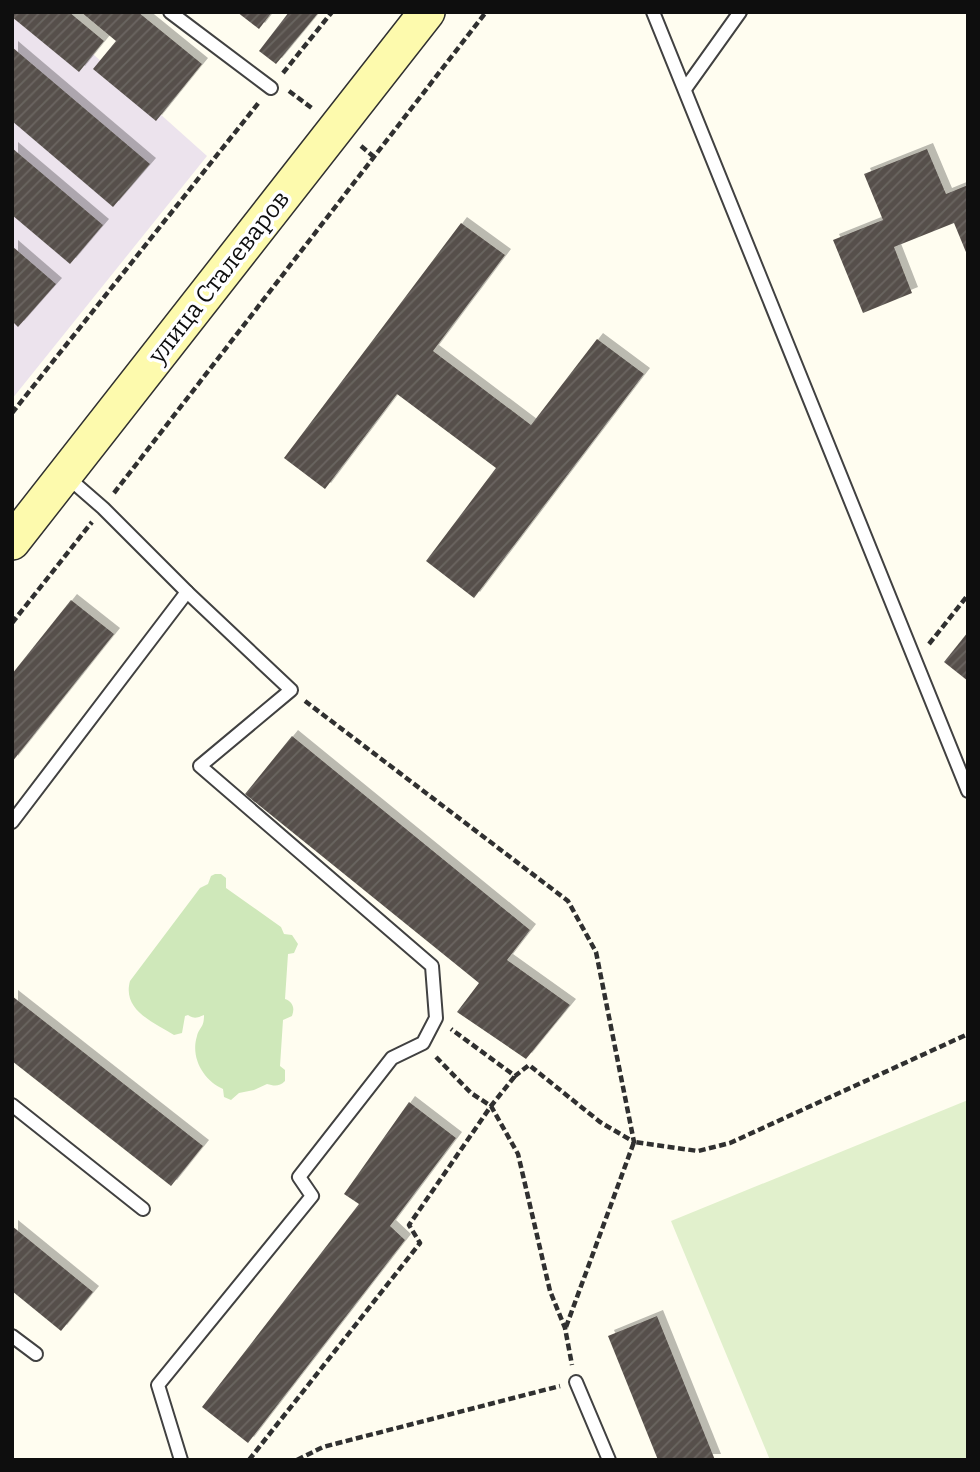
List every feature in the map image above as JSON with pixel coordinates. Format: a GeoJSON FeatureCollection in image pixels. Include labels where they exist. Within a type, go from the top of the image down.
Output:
{"type":"FeatureCollection","features":[{"type":"Feature","properties":{"kind":"main road","name":"улица Сталеваров"},"geometry":{"type":"LineString","coordinates":[[12,542],[427,12]]}},
{"type":"Feature","properties":{"kind":"lane"},"geometry":{"type":"LineString","coordinates":[[170,12],[271,88]]}},
{"type":"Feature","properties":{"kind":"lane"},"geometry":{"type":"LineString","coordinates":[[653,12],[968,791]]}},
{"type":"Feature","properties":{"kind":"lane"},"geometry":{"type":"LineString","coordinates":[[685,89],[740,12]]}},
{"type":"Feature","properties":{"kind":"lane"},"geometry":{"type":"LineString","coordinates":[[65,475],[103,508],[291,690],[200,766],[432,966],[436,1018],[423,1043],[392,1058],[307,1166],[299,1177],[312,1196],[158,1385],[181,1460]]}},
{"type":"Feature","properties":{"kind":"lane"},"geometry":{"type":"LineString","coordinates":[[12,822],[187,592]]}},
{"type":"Feature","properties":{"kind":"lane"},"geometry":{"type":"LineString","coordinates":[[12,1104],[143,1209]]}},
{"type":"Feature","properties":{"kind":"lane"},"geometry":{"type":"LineString","coordinates":[[12,1336],[36,1354]]}},
{"type":"Feature","properties":{"kind":"lane"},"geometry":{"type":"LineString","coordinates":[[576,1382],[609,1460]]}},
{"type":"Feature","properties":{"kind":"path"},"geometry":{"type":"LineString","coordinates":[[12,413],[332,12]]}},
{"type":"Feature","properties":{"kind":"path"},"geometry":{"type":"LineString","coordinates":[[12,623],[486,12]]}},
{"type":"Feature","properties":{"kind":"path"},"geometry":{"type":"LineString","coordinates":[[916,662],[968,595]]}},
{"type":"Feature","properties":{"kind":"path"},"geometry":{"type":"LineString","coordinates":[[291,690],[568,901],[596,951],[634,1142],[565,1328]]}},
{"type":"Feature","properties":{"kind":"path"},"geometry":{"type":"LineString","coordinates":[[436,1018],[514,1076]]}},
{"type":"Feature","properties":{"kind":"path"},"geometry":{"type":"LineString","coordinates":[[249,1460],[420,1243],[409,1225],[491,1106],[514,1076],[529,1065],[600,1122],[634,1142],[698,1152],[730,1143],[968,1034]]}},
{"type":"Feature","properties":{"kind":"path"},"geometry":{"type":"LineString","coordinates":[[297,1460],[323,1447],[576,1382],[565,1328],[550,1291],[518,1154],[491,1106],[471,1093],[423,1043]]}},
{"type":"Feature","properties":{"kind":"shaded area"},"geometry":{"type":"Polygon","coordinates":[[[12,12],[46,12],[207,156],[12,399],[12,12]]]}},
{"type":"Feature","properties":{"kind":"green space"},"geometry":{"type":"Polygon","coordinates":[[[215,874],[226,878],[226,888],[281,927],[284,934],[292,935],[298,944],[294,953],[288,954],[285,999],[292,1004],[293,1010],[292,1016],[283,1020],[280,1066],[285,1070],[285,1081],[279,1085],[267,1084],[239,1093],[231,1100],[224,1097],[223,1089],[205,1075],[197,1060],[195,1044],[204,1015],[196,1018],[185,1016],[182,1033],[174,1035],[141,1014],[131,1000],[129,991],[130,981],[200,888],[208,884],[211,876],[215,874]]]}},
{"type":"Feature","properties":{"kind":"green space"},"geometry":{"type":"Polygon","coordinates":[[[968,1100],[968,1460],[770,1460],[671,1221],[968,1100]]]}},
{"type":"Feature","properties":{"kind":"building"},"geometry":{"type":"Polygon","coordinates":[[[12,12],[69,12],[104,41],[79,72],[12,17],[12,12]]]}},
{"type":"Feature","properties":{"kind":"building"},"geometry":{"type":"Polygon","coordinates":[[[81,12],[138,12],[202,64],[156,121],[93,69],[116,41],[81,12]]]}},
{"type":"Feature","properties":{"kind":"building"},"geometry":{"type":"Polygon","coordinates":[[[237,12],[272,12],[259,29],[237,12]]]}},
{"type":"Feature","properties":{"kind":"building"},"geometry":{"type":"Polygon","coordinates":[[[289,12],[319,12],[276,64],[259,51],[289,12]]]}},
{"type":"Feature","properties":{"kind":"building"},"geometry":{"type":"Polygon","coordinates":[[[12,47],[150,164],[113,207],[12,121],[12,47]]]}},
{"type":"Feature","properties":{"kind":"building"},"geometry":{"type":"Polygon","coordinates":[[[12,148],[103,225],[70,264],[12,215],[12,148]]]}},
{"type":"Feature","properties":{"kind":"building"},"geometry":{"type":"Polygon","coordinates":[[[927,149],[946,194],[968,185],[968,257],[954,223],[894,247],[912,293],[863,313],[833,240],[883,220],[864,174],[927,149]]]}},
{"type":"Feature","properties":{"kind":"building"},"geometry":{"type":"Polygon","coordinates":[[[461,223],[505,255],[433,351],[531,425],[597,339],[644,374],[474,598],[426,561],[496,468],[397,394],[325,489],[284,458],[461,223]]]}},
{"type":"Feature","properties":{"kind":"building"},"geometry":{"type":"Polygon","coordinates":[[[12,246],[56,284],[18,327],[12,321],[12,246]]]}},
{"type":"Feature","properties":{"kind":"building"},"geometry":{"type":"Polygon","coordinates":[[[71,600],[114,634],[12,762],[12,674],[71,600]]]}},
{"type":"Feature","properties":{"kind":"building"},"geometry":{"type":"Polygon","coordinates":[[[968,632],[968,681],[944,662],[968,632]]]}},
{"type":"Feature","properties":{"kind":"building"},"geometry":{"type":"Polygon","coordinates":[[[292,736],[530,930],[507,960],[570,1005],[526,1059],[457,1012],[479,983],[245,794],[292,736]]]}},
{"type":"Feature","properties":{"kind":"building"},"geometry":{"type":"Polygon","coordinates":[[[12,996],[203,1146],[171,1186],[12,1061],[12,996]]]}},
{"type":"Feature","properties":{"kind":"building"},"geometry":{"type":"Polygon","coordinates":[[[409,1102],[456,1138],[390,1226],[405,1240],[248,1443],[202,1407],[359,1204],[344,1194],[409,1102]]]}},
{"type":"Feature","properties":{"kind":"building"},"geometry":{"type":"Polygon","coordinates":[[[12,1226],[93,1292],[61,1331],[12,1291],[12,1226]]]}},
{"type":"Feature","properties":{"kind":"building"},"geometry":{"type":"Polygon","coordinates":[[[657,1316],[715,1460],[658,1460],[608,1336],[657,1316]]]}}]}
